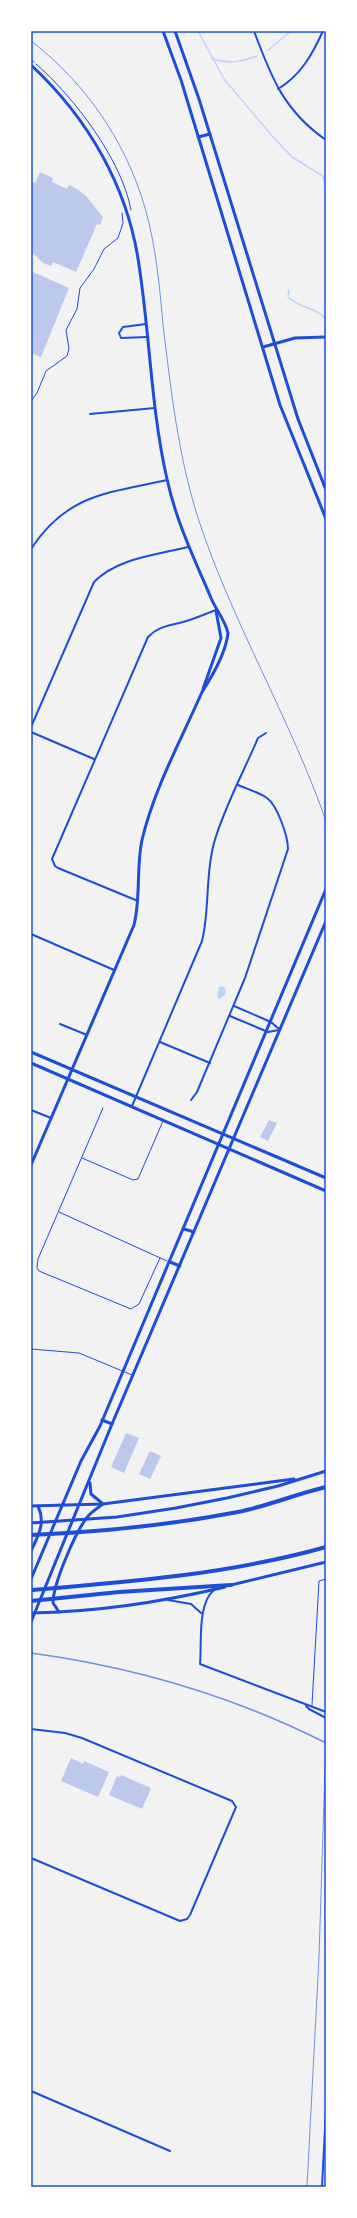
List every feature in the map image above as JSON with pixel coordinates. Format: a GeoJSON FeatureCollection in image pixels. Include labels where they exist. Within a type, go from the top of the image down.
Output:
{"type":"FeatureCollection","features":[{"type":"Feature","properties":{"kind":"highway"},"geometry":{"type":"LineString","coordinates":[[31,1535],[72,1533],[184,1521],[238,1512],[326,1487]]}},
{"type":"Feature","properties":{"kind":"highway"},"geometry":{"type":"LineString","coordinates":[[31,1590],[169,1578],[235,1567],[326,1547]]}},
{"type":"Feature","properties":{"kind":"highway"},"geometry":{"type":"LineString","coordinates":[[31,1601],[119,1592],[231,1585]]}},
{"type":"Feature","properties":{"kind":"main road"},"geometry":{"type":"LineString","coordinates":[[163,31],[198,137],[285,419],[326,519]]}},
{"type":"Feature","properties":{"kind":"main road"},"geometry":{"type":"LineString","coordinates":[[175,31],[210,134],[298,419],[326,490]]}},
{"type":"Feature","properties":{"kind":"main road"},"geometry":{"type":"LineString","coordinates":[[31,65],[67,102],[90,134],[112,172],[126,211],[139,264],[155,408],[167,480],[188,547],[216,610],[227,628],[228,633],[226,644],[210,680],[202,692]]}},
{"type":"Feature","properties":{"kind":"main road"},"geometry":{"type":"LineString","coordinates":[[198,137],[210,134]]}},
{"type":"Feature","properties":{"kind":"main road"},"geometry":{"type":"LineString","coordinates":[[263,347],[305,336],[326,337]]}},
{"type":"Feature","properties":{"kind":"main road"},"geometry":{"type":"LineString","coordinates":[[31,1165],[134,925],[138,901],[138,865],[150,810],[202,692],[206,677],[220,641],[222,633],[217,619],[216,610]]}},
{"type":"Feature","properties":{"kind":"main road"},"geometry":{"type":"LineString","coordinates":[[31,1579],[61,1506],[81,1461],[102,1420],[170,1262],[268,1032],[326,889]]}},
{"type":"Feature","properties":{"kind":"main road"},"geometry":{"type":"LineString","coordinates":[[31,1622],[90,1481],[112,1424],[326,921]]}},
{"type":"Feature","properties":{"kind":"main road"},"geometry":{"type":"LineString","coordinates":[[31,1052],[326,1178]]}},
{"type":"Feature","properties":{"kind":"main road"},"geometry":{"type":"LineString","coordinates":[[31,1063],[326,1191]]}},
{"type":"Feature","properties":{"kind":"main road"},"geometry":{"type":"LineString","coordinates":[[184,1228],[194,1232]]}},
{"type":"Feature","properties":{"kind":"main road"},"geometry":{"type":"LineString","coordinates":[[170,1262],[180,1266]]}},
{"type":"Feature","properties":{"kind":"main road"},"geometry":{"type":"LineString","coordinates":[[102,1420],[112,1424]]}},
{"type":"Feature","properties":{"kind":"main road"},"geometry":{"type":"LineString","coordinates":[[31,1506],[79,1506],[103,1504],[302,1477],[326,1471]]}},
{"type":"Feature","properties":{"kind":"main road"},"geometry":{"type":"LineString","coordinates":[[31,1523],[117,1517],[176,1508],[278,1486],[302,1477]]}},
{"type":"Feature","properties":{"kind":"main road"},"geometry":{"type":"LineString","coordinates":[[90,1481],[91,1494],[103,1504]]}},
{"type":"Feature","properties":{"kind":"main road"},"geometry":{"type":"LineString","coordinates":[[59,1612],[53,1603],[57,1582],[66,1559],[90,1514],[103,1504]]}},
{"type":"Feature","properties":{"kind":"main road"},"geometry":{"type":"LineString","coordinates":[[31,1551],[40,1531],[43,1516],[38,1506]]}},
{"type":"Feature","properties":{"kind":"main road"},"geometry":{"type":"LineString","coordinates":[[31,1613],[82,1611],[165,1599],[215,1589],[326,1562]]}},
{"type":"Feature","properties":{"kind":"street"},"geometry":{"type":"LineString","coordinates":[[254,31],[278,90],[301,119],[326,140]]}},
{"type":"Feature","properties":{"kind":"street"},"geometry":{"type":"LineString","coordinates":[[278,90],[294,78],[304,66],[323,31]]}},
{"type":"Feature","properties":{"kind":"street"},"geometry":{"type":"LineString","coordinates":[[146,324],[123,327],[119,333],[121,338],[125,339],[147,337]]}},
{"type":"Feature","properties":{"kind":"street"},"geometry":{"type":"LineString","coordinates":[[90,414],[155,408]]}},
{"type":"Feature","properties":{"kind":"street"},"geometry":{"type":"LineString","coordinates":[[31,549],[54,521],[76,504],[101,494],[167,480]]}},
{"type":"Feature","properties":{"kind":"street"},"geometry":{"type":"LineString","coordinates":[[31,727],[94,582],[101,574],[120,565],[188,547]]}},
{"type":"Feature","properties":{"kind":"street"},"geometry":{"type":"LineString","coordinates":[[138,901],[58,868],[52,862],[53,855],[148,637],[161,627],[183,622],[216,610]]}},
{"type":"Feature","properties":{"kind":"street"},"geometry":{"type":"LineString","coordinates":[[31,732],[94,759]]}},
{"type":"Feature","properties":{"kind":"street"},"geometry":{"type":"LineString","coordinates":[[132,1106],[202,941],[207,922],[214,844],[258,738],[266,733]]}},
{"type":"Feature","properties":{"kind":"street"},"geometry":{"type":"LineString","coordinates":[[191,1100],[197,1092],[210,1063],[252,960],[288,849],[286,835],[271,801],[238,785]]}},
{"type":"Feature","properties":{"kind":"street"},"geometry":{"type":"LineString","coordinates":[[31,934],[115,970]]}},
{"type":"Feature","properties":{"kind":"street"},"geometry":{"type":"LineString","coordinates":[[234,1006],[272,1022],[280,1030]]}},
{"type":"Feature","properties":{"kind":"street"},"geometry":{"type":"LineString","coordinates":[[230,1016],[268,1032],[280,1030]]}},
{"type":"Feature","properties":{"kind":"street"},"geometry":{"type":"LineString","coordinates":[[60,1024],[88,1035]]}},
{"type":"Feature","properties":{"kind":"street"},"geometry":{"type":"LineString","coordinates":[[160,1042],[210,1063]]}},
{"type":"Feature","properties":{"kind":"street"},"geometry":{"type":"LineString","coordinates":[[31,1110],[51,1118]]}},
{"type":"Feature","properties":{"kind":"street"},"geometry":{"type":"LineString","coordinates":[[215,1589],[208,1597],[201,1613],[200,1664],[306,1706],[312,1706],[326,1712]]}},
{"type":"Feature","properties":{"kind":"street"},"geometry":{"type":"LineString","coordinates":[[165,1599],[190,1604],[201,1613]]}},
{"type":"Feature","properties":{"kind":"street"},"geometry":{"type":"LineString","coordinates":[[306,1706],[308,1709],[326,1718]]}},
{"type":"Feature","properties":{"kind":"street"},"geometry":{"type":"LineString","coordinates":[[31,1729],[72,1734],[235,1803],[234,1813],[187,1919],[177,1920],[31,1858]]}},
{"type":"Feature","properties":{"kind":"street"},"geometry":{"type":"LineString","coordinates":[[31,2091],[170,2151]]}},
{"type":"Feature","properties":{"kind":"street"},"geometry":{"type":"LineString","coordinates":[[322,2187],[326,2110]]}},
{"type":"Feature","properties":{"kind":"lane"},"geometry":{"type":"LineString","coordinates":[[103,1108],[38,1259],[37,1268],[39,1271],[127,1308],[135,1308],[143,1298],[160,1258]]}},
{"type":"Feature","properties":{"kind":"lane"},"geometry":{"type":"LineString","coordinates":[[81,1158],[133,1180],[138,1179],[164,1120]]}},
{"type":"Feature","properties":{"kind":"lane"},"geometry":{"type":"LineString","coordinates":[[59,1212],[170,1262]]}},
{"type":"Feature","properties":{"kind":"lane"},"geometry":{"type":"LineString","coordinates":[[31,1349],[79,1353],[133,1375]]}},
{"type":"Feature","properties":{"kind":"lane"},"geometry":{"type":"LineString","coordinates":[[312,1706],[319,1582],[326,1579]]}},
{"type":"Feature","properties":{"kind":"path"},"geometry":{"type":"LineString","coordinates":[[31,59],[71,99],[97,134],[122,186],[131,210],[121,213],[124,223],[118,238],[104,249],[94,269],[80,288],[77,309],[66,330],[69,349],[67,356],[46,371],[37,393],[31,401]]}},
{"type":"Feature","properties":{"kind":"water"},"geometry":{"type":"Polygon","coordinates":[[[223,986],[226,990],[225,995],[219,999],[217,997],[219,987],[223,986]]]}},
{"type":"Feature","properties":{"kind":"building"},"geometry":{"type":"Polygon","coordinates":[[[40,172],[53,178],[52,182],[67,189],[69,185],[77,189],[86,196],[103,217],[100,225],[97,224],[76,272],[53,262],[51,266],[43,263],[31,251],[31,184],[32,182],[35,183],[40,172]]]}},
{"type":"Feature","properties":{"kind":"building"},"geometry":{"type":"Polygon","coordinates":[[[31,271],[69,288],[41,357],[31,353],[31,271]]]}},
{"type":"Feature","properties":{"kind":"building"},"geometry":{"type":"Polygon","coordinates":[[[269,1120],[277,1123],[268,1141],[260,1137],[269,1120]]]}},
{"type":"Feature","properties":{"kind":"building"},"geometry":{"type":"Polygon","coordinates":[[[126,1433],[139,1438],[124,1473],[111,1467],[126,1433]]]}},
{"type":"Feature","properties":{"kind":"building"},"geometry":{"type":"Polygon","coordinates":[[[150,1451],[161,1456],[150,1479],[139,1474],[150,1451]]]}},
{"type":"Feature","properties":{"kind":"building"},"geometry":{"type":"Polygon","coordinates":[[[71,1758],[83,1764],[84,1761],[109,1772],[98,1797],[61,1781],[71,1758]]]}},
{"type":"Feature","properties":{"kind":"building"},"geometry":{"type":"Polygon","coordinates":[[[121,1775],[151,1788],[142,1809],[109,1795],[117,1776],[120,1777],[121,1775]]]}},
{"type":"Feature","properties":{"kind":"waterway"},"geometry":{"type":"LineString","coordinates":[[198,31],[224,79],[273,137],[292,157],[326,178]]}},
{"type":"Feature","properties":{"kind":"waterway"},"geometry":{"type":"LineString","coordinates":[[268,50],[291,31]]}},
{"type":"Feature","properties":{"kind":"waterway"},"geometry":{"type":"LineString","coordinates":[[212,59],[235,62],[257,56]]}},
{"type":"Feature","properties":{"kind":"waterway"},"geometry":{"type":"LineString","coordinates":[[323,178],[326,185]]}},
{"type":"Feature","properties":{"kind":"waterway"},"geometry":{"type":"LineString","coordinates":[[289,290],[288,297],[292,301],[317,312],[326,319]]}},
{"type":"Feature","properties":{"kind":"tram line"},"geometry":{"type":"LineString","coordinates":[[31,41],[72,78],[90,99],[106,122],[132,171],[141,196],[152,236],[172,398],[185,470],[198,518],[227,595],[296,745],[326,821]]}},
{"type":"Feature","properties":{"kind":"tram line"},"geometry":{"type":"LineString","coordinates":[[307,2187],[319,1957],[326,1737]]}},
{"type":"Feature","properties":{"kind":"railway"},"geometry":{"type":"LineString","coordinates":[[31,1653],[107,1666],[182,1686],[255,1711],[326,1743]]}}]}
